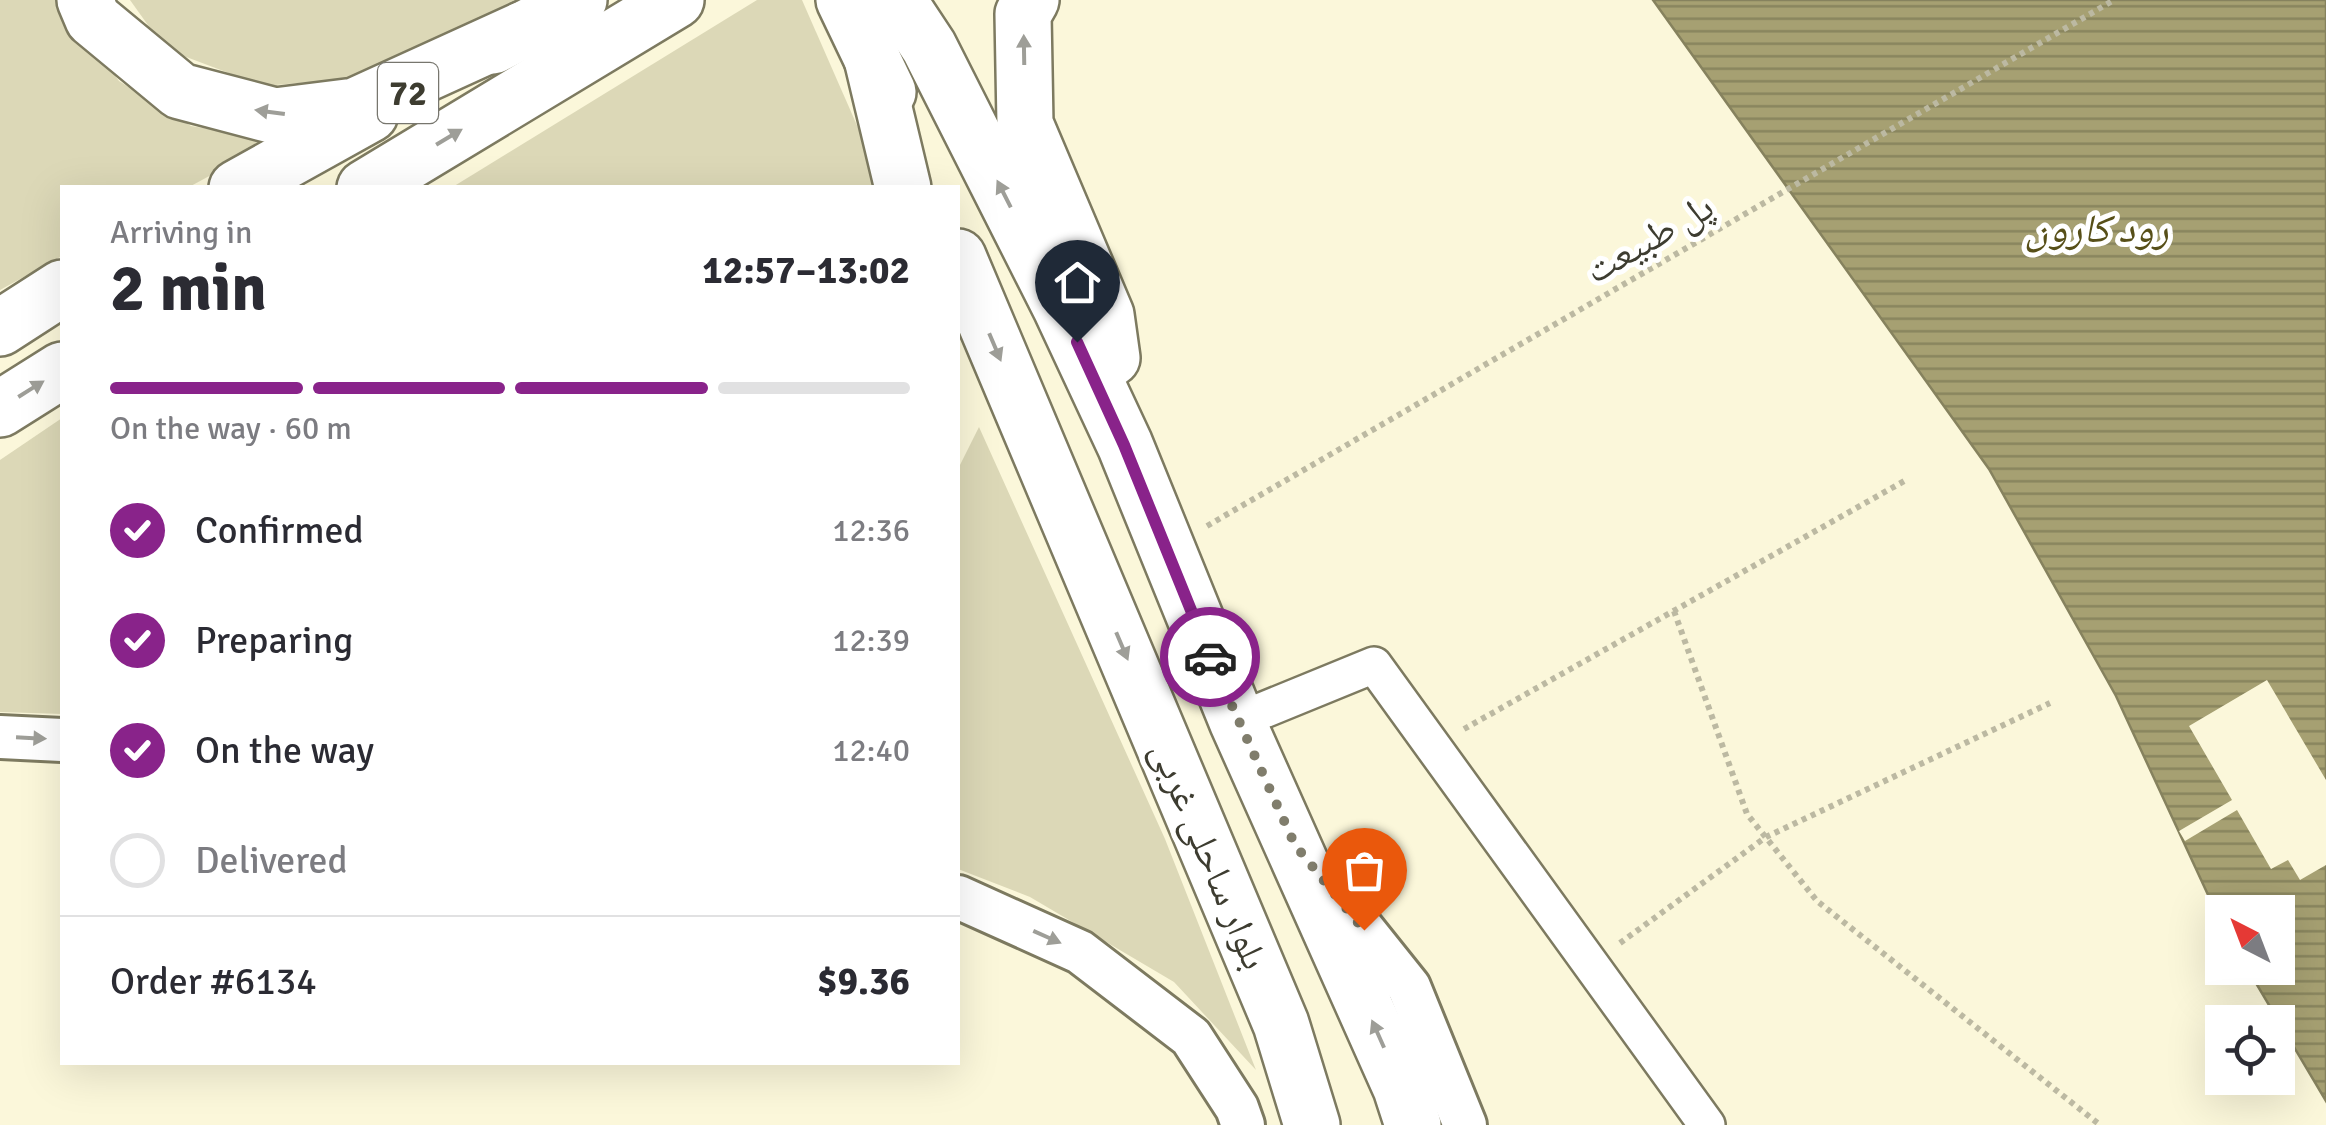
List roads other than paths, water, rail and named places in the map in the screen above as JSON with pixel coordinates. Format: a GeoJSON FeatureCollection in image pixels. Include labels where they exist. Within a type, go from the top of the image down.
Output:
{"type":"FeatureCollection","features":[{"type":"Feature","properties":{"kind":"main road"},"geometry":{"type":"LineString","coordinates":[[85,0],[94,19],[180,90],[275,116],[355,106],[524,29]]}},
{"type":"Feature","properties":{"kind":"main road","name":"72"},"geometry":{"type":"LineString","coordinates":[[242,185],[578,0]]}},
{"type":"Feature","properties":{"kind":"main road","name":"72"},"geometry":{"type":"LineString","coordinates":[[370,185],[676,0]]}},
{"type":"Feature","properties":{"kind":"main road"},"geometry":{"type":"LineString","coordinates":[[844,0],[870,50],[927,185]]}},
{"type":"Feature","properties":{"kind":"main road","name":"بلوار ساحلی غربی"},"geometry":{"type":"LineString","coordinates":[[898,0],[946,82],[1061,308],[1124,445],[1237,721],[1402,1088],[1413,1125]]}},
{"type":"Feature","properties":{"kind":"main road"},"geometry":{"type":"LineString","coordinates":[[1031,0],[1023,14],[1025,124],[1106,315],[1124,445]]}},
{"type":"Feature","properties":{"kind":"main road"},"geometry":{"type":"LineString","coordinates":[[870,50],[903,185]]}},
{"type":"Feature","properties":{"kind":"main road","name":"بلوار ساحلی غربی"},"geometry":{"type":"LineString","coordinates":[[960,262],[1282,1024],[1312,1125]]}},
{"type":"Feature","properties":{"kind":"main road"},"geometry":{"type":"LineString","coordinates":[[0,328],[60,286]]}},
{"type":"Feature","properties":{"kind":"main road"},"geometry":{"type":"LineString","coordinates":[[0,409],[60,371]]}},
{"type":"Feature","properties":{"kind":"street"},"geometry":{"type":"LineString","coordinates":[[0,314],[60,286]]}},
{"type":"Feature","properties":{"kind":"street"},"geometry":{"type":"LineString","coordinates":[[1237,721],[1374,665],[1707,1125]]}},
{"type":"Feature","properties":{"kind":"street"},"geometry":{"type":"LineString","coordinates":[[0,737],[60,740]]}},
{"type":"Feature","properties":{"kind":"street"},"geometry":{"type":"LineString","coordinates":[[1295,845],[1409,987],[1465,1125]]}},
{"type":"Feature","properties":{"kind":"street"},"geometry":{"type":"LineString","coordinates":[[960,898],[1080,952],[1191,1037],[1238,1108],[1243,1125]]}},
{"type":"Feature","properties":{"kind":"water","name":"رود کارون"},"geometry":{"type":"Polygon","coordinates":[[[1653,0],[2326,0],[2326,1101],[2295,1049],[2295,1005],[2269,1005],[2257,985],[2295,985],[2295,895],[2208,895],[2116,696],[1989,469],[1653,0]]]}}]}
